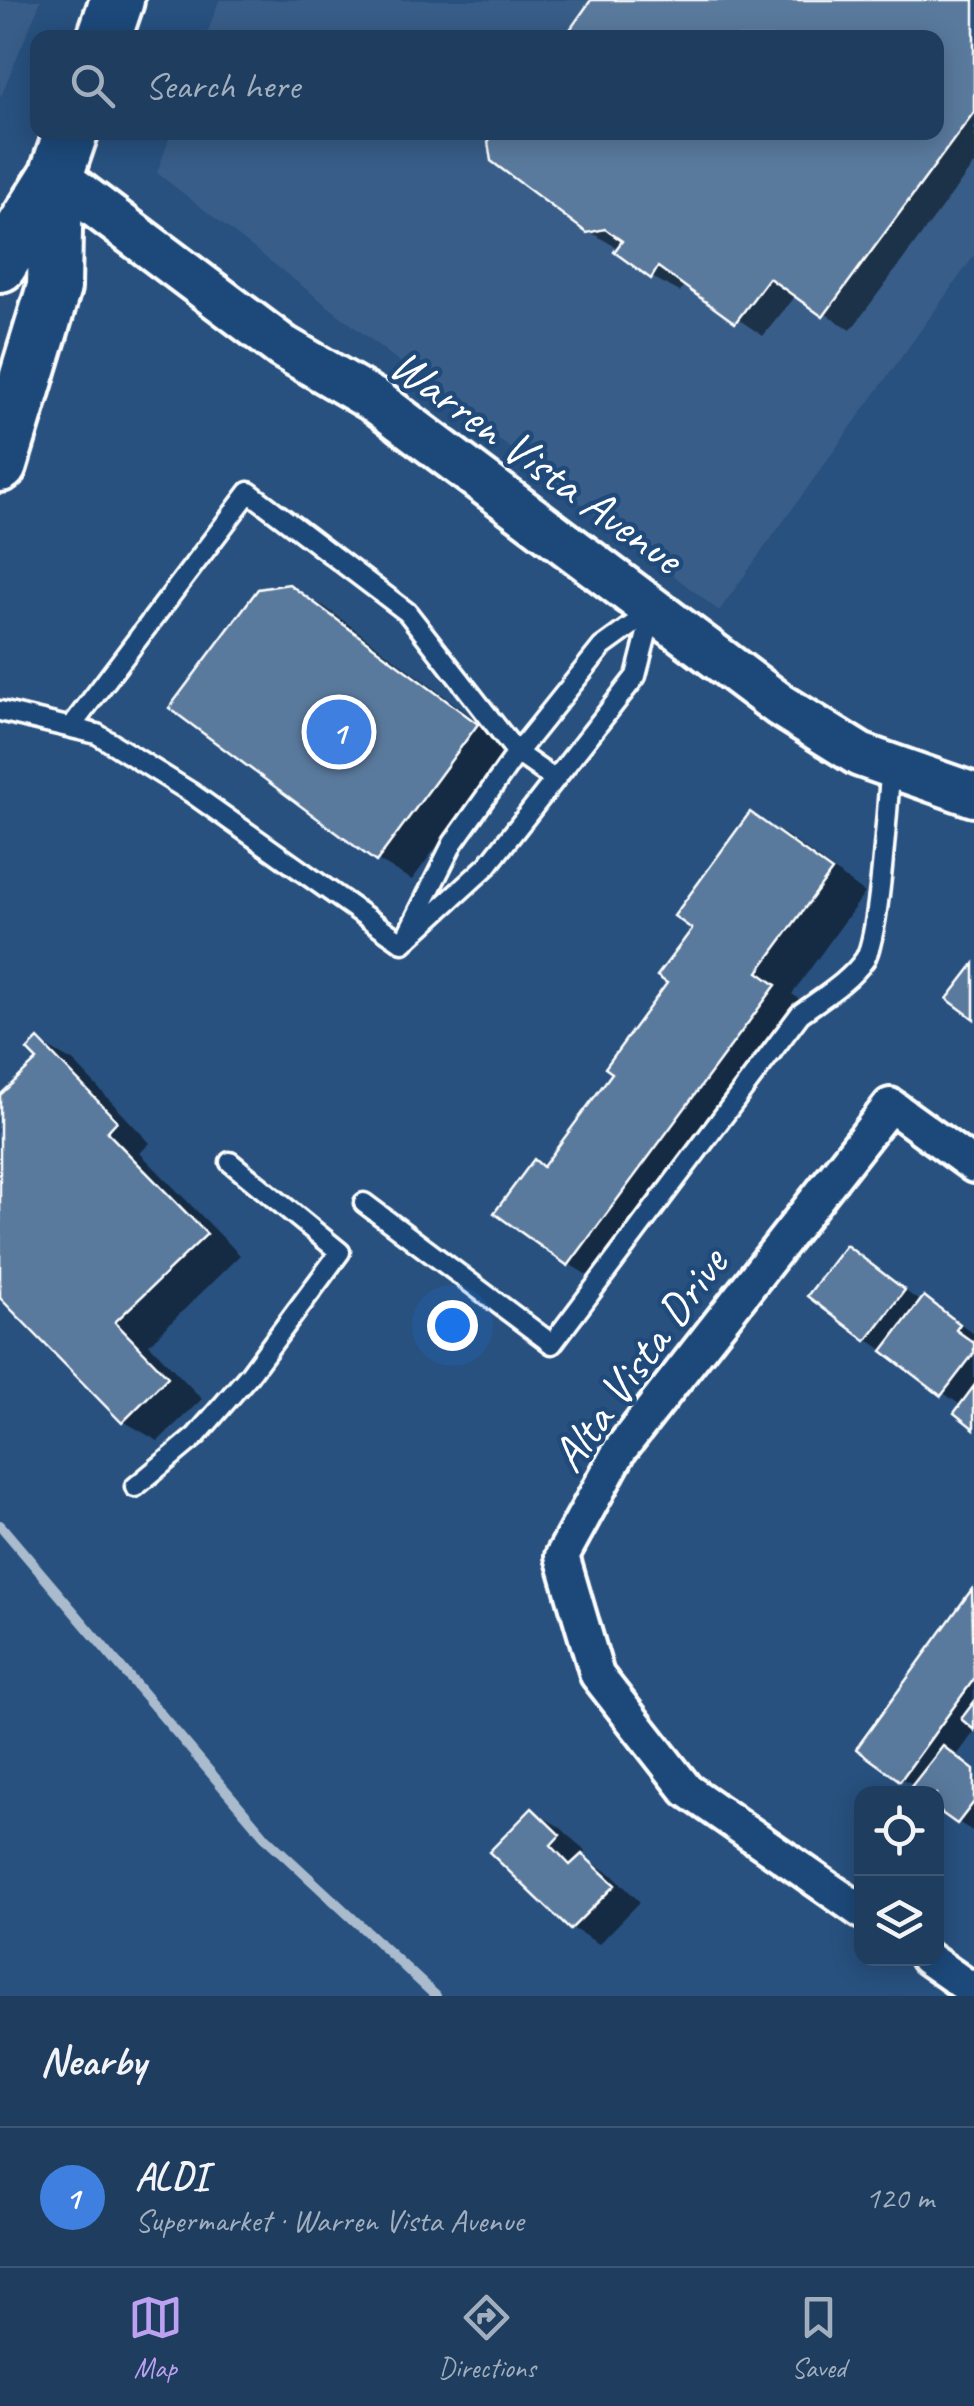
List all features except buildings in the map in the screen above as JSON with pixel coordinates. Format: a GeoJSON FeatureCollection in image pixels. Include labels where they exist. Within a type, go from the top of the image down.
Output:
{"type":"FeatureCollection","features":[{"type":"Feature","properties":{"kind":"main road"},"geometry":{"type":"LineString","coordinates":[[107,30],[118,0]]}},
{"type":"Feature","properties":{"kind":"main road"},"geometry":{"type":"LineString","coordinates":[[0,266],[64,154]]}},
{"type":"Feature","properties":{"kind":"main road"},"geometry":{"type":"LineString","coordinates":[[0,465],[54,287],[64,154]]}},
{"type":"Feature","properties":{"kind":"street","name":"Warren Vista Avenue"},"geometry":{"type":"LineString","coordinates":[[64,154],[283,347],[377,402],[780,705],[860,756],[974,795]]}},
{"type":"Feature","properties":{"kind":"street","name":"Alta Vista Drive"},"geometry":{"type":"LineString","coordinates":[[854,1906],[687,1790],[596,1675],[562,1556],[620,1450],[890,1105],[974,1166]]}},
{"type":"Feature","properties":{"kind":"street"},"geometry":{"type":"LineString","coordinates":[[939,1966],[974,1991]]}},
{"type":"Feature","properties":{"kind":"lane"},"geometry":{"type":"LineString","coordinates":[[70,727],[250,492],[406,612],[517,753],[554,779]]}},
{"type":"Feature","properties":{"kind":"lane"},"geometry":{"type":"LineString","coordinates":[[403,943],[453,843],[517,753],[602,647],[653,610]]}},
{"type":"Feature","properties":{"kind":"lane"},"geometry":{"type":"LineString","coordinates":[[403,943],[488,865],[636,676],[653,610]]}},
{"type":"Feature","properties":{"kind":"lane"},"geometry":{"type":"LineString","coordinates":[[0,710],[97,734],[190,792],[403,943]]}},
{"type":"Feature","properties":{"kind":"lane"},"geometry":{"type":"LineString","coordinates":[[364,1203],[552,1344],[800,1014],[851,976],[868,954],[890,766]]}},
{"type":"Feature","properties":{"kind":"lane"},"geometry":{"type":"LineString","coordinates":[[136,1487],[196,1436],[249,1375],[340,1252],[230,1162]]}},
{"type":"Feature","properties":{"kind":"shaded area"},"geometry":{"type":"Polygon","coordinates":[[[0,0],[41,0],[0,98],[0,0]]]}},
{"type":"Feature","properties":{"kind":"shaded area"},"geometry":{"type":"Polygon","coordinates":[[[219,0],[974,0],[974,256],[719,611],[157,173],[169,140],[944,140],[944,30],[208,30],[219,0]]]}},
{"type":"Feature","properties":{"kind":"waterway"},"geometry":{"type":"LineString","coordinates":[[0,1525],[267,1839],[436,1996]]}},
{"type":"Feature","properties":{"kind":"place","name":"ALDI"},"geometry":{"type":"Point","coordinates":[339,732]}}]}
